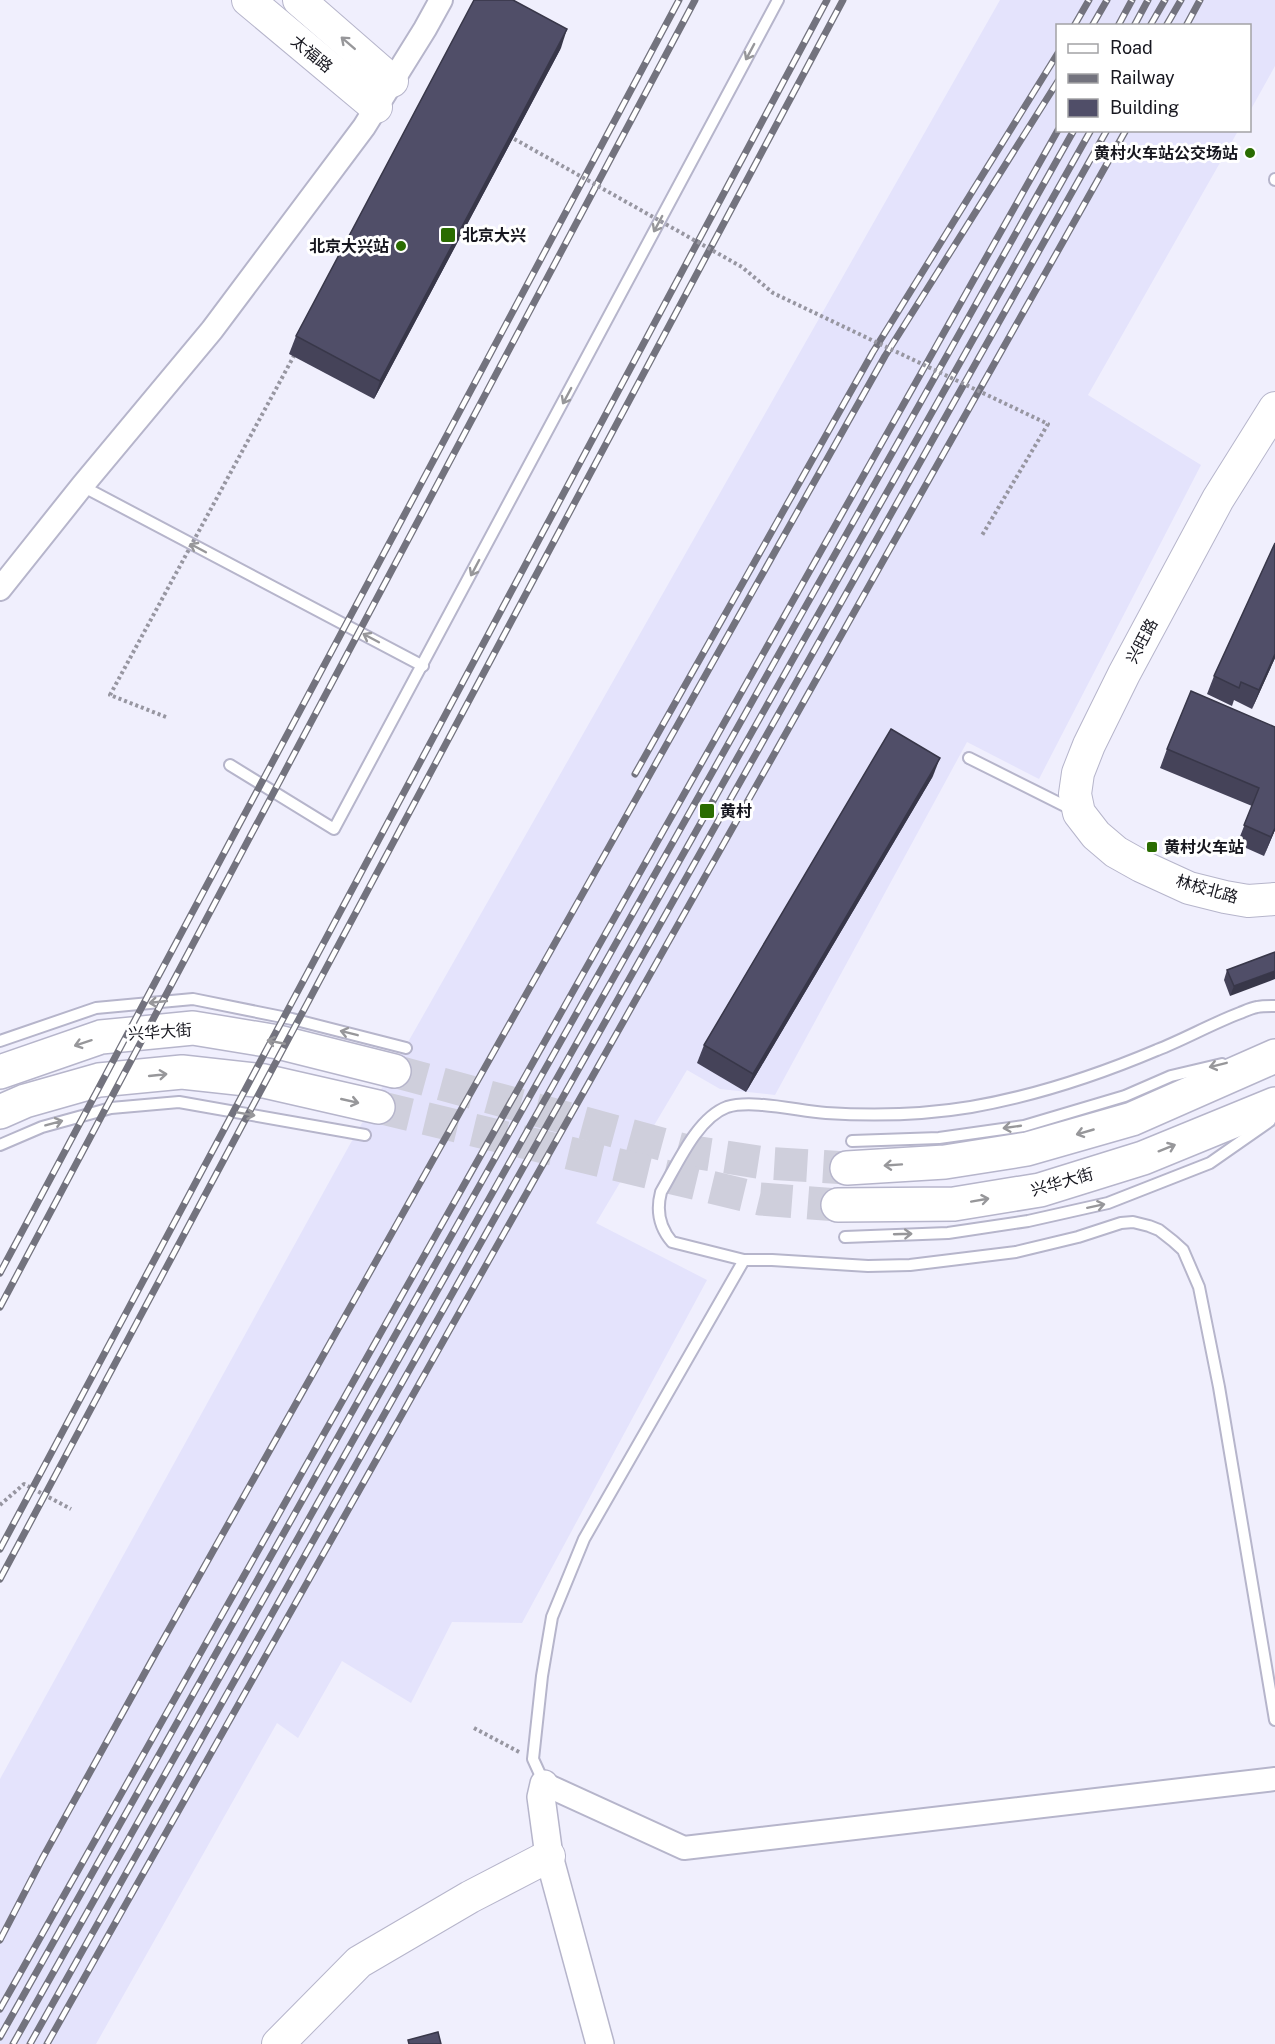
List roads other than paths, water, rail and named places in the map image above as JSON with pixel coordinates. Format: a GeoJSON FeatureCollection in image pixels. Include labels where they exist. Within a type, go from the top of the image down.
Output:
{"type":"FeatureCollection","features":[{"type":"Feature","properties":{"kind":"main road","name":"太福路"},"geometry":{"type":"LineString","coordinates":[[248,0],[376,107]]}},
{"type":"Feature","properties":{"kind":"main road","name":"太福路"},"geometry":{"type":"LineString","coordinates":[[299,0],[392,81]]}},
{"type":"Feature","properties":{"kind":"main road","name":"兴旺路"},"geometry":{"type":"LineString","coordinates":[[1079,813],[1075,794],[1078,772],[1094,735],[1124,674],[1218,499],[1275,408]]}},
{"type":"Feature","properties":{"kind":"main road","name":"林校北路"},"geometry":{"type":"LineString","coordinates":[[1079,813],[1096,835],[1116,852],[1189,888],[1248,901],[1275,899]]}},
{"type":"Feature","properties":{"kind":"main road","name":"兴华大街"},"geometry":{"type":"LineString","coordinates":[[0,1072],[101,1037],[193,1028],[400,1059]]}},
{"type":"Feature","properties":{"kind":"main road"},"geometry":{"type":"LineString","coordinates":[[849,1155],[945,1162],[1027,1149],[1132,1119],[1275,1056]]}},
{"type":"Feature","properties":{"kind":"main road"},"geometry":{"type":"LineString","coordinates":[[0,1112],[25,1101],[99,1080],[182,1072],[264,1081],[372,1121]]}},
{"type":"Feature","properties":{"kind":"main road","name":"兴华大街"},"geometry":{"type":"LineString","coordinates":[[838,1205],[954,1204],[1040,1190],[1143,1158],[1275,1104]]}},
{"type":"Feature","properties":{"kind":"main road"},"geometry":{"type":"LineString","coordinates":[[278,2044],[359,1962],[470,1897],[549,1856]]}},
{"type":"Feature","properties":{"kind":"street"},"geometry":{"type":"LineString","coordinates":[[0,589],[212,330],[357,136],[441,0]]}},
{"type":"Feature","properties":{"kind":"street"},"geometry":{"type":"LineString","coordinates":[[600,2044],[549,1856],[541,1797],[544,1784],[684,1848],[1275,1779]]}},
{"type":"Feature","properties":{"kind":"lane"},"geometry":{"type":"LineString","coordinates":[[230,765],[334,829],[778,0]]}},
{"type":"Feature","properties":{"kind":"lane"},"geometry":{"type":"LineString","coordinates":[[82,486],[423,666]]}},
{"type":"Feature","properties":{"kind":"lane"},"geometry":{"type":"LineString","coordinates":[[969,758],[1079,813]]}},
{"type":"Feature","properties":{"kind":"lane"},"geometry":{"type":"LineString","coordinates":[[0,1041],[96,1008],[193,999],[292,1019],[400,1059]]}},
{"type":"Feature","properties":{"kind":"lane"},"geometry":{"type":"LineString","coordinates":[[1275,1006],[1257,1007],[1218,1021],[1156,1051],[1080,1079],[1029,1094],[971,1107],[890,1114],[824,1113],[742,1104],[726,1107],[709,1117],[697,1132],[661,1192],[658,1202],[659,1221],[664,1233],[672,1242],[744,1260],[868,1266],[910,1265],[1016,1252],[1078,1237],[1121,1222],[1132,1222],[1159,1230],[1173,1241],[1183,1250],[1201,1298],[1219,1387],[1275,1720]]}},
{"type":"Feature","properties":{"kind":"lane"},"geometry":{"type":"LineString","coordinates":[[1240,1059],[1275,1051]]}},
{"type":"Feature","properties":{"kind":"lane"},"geometry":{"type":"LineString","coordinates":[[849,1155],[939,1138],[1024,1126],[1125,1096],[1171,1076],[1229,1062]]}},
{"type":"Feature","properties":{"kind":"lane"},"geometry":{"type":"LineString","coordinates":[[0,1145],[42,1127],[111,1108],[179,1102],[372,1121]]}},
{"type":"Feature","properties":{"kind":"lane"},"geometry":{"type":"LineString","coordinates":[[845,1237],[948,1233],[1028,1221],[1108,1203],[1210,1163],[1275,1118]]}},
{"type":"Feature","properties":{"kind":"lane"},"geometry":{"type":"LineString","coordinates":[[544,1784],[533,1759],[542,1676],[552,1617],[584,1539],[744,1260]]}},
{"type":"Feature","properties":{"kind":"tunnel"},"geometry":{"type":"LineString","coordinates":[[394,1071],[687,1151],[764,1163],[847,1168]]}},
{"type":"Feature","properties":{"kind":"tunnel"},"geometry":{"type":"LineString","coordinates":[[378,1107],[760,1199],[838,1205]]}},
{"type":"Feature","properties":{"kind":"railway"},"geometry":{"type":"LineString","coordinates":[[0,1273],[679,0]]}},
{"type":"Feature","properties":{"kind":"railway"},"geometry":{"type":"LineString","coordinates":[[0,1307],[695,0]]}},
{"type":"Feature","properties":{"kind":"railway"},"geometry":{"type":"LineString","coordinates":[[0,1549],[827,0]]}},
{"type":"Feature","properties":{"kind":"railway"},"geometry":{"type":"LineString","coordinates":[[0,1579],[843,0]]}},
{"type":"Feature","properties":{"kind":"railway"},"geometry":{"type":"LineString","coordinates":[[1075,24],[1089,0]]}},
{"type":"Feature","properties":{"kind":"railway"},"geometry":{"type":"LineString","coordinates":[[1093,24],[1107,0]]}},
{"type":"Feature","properties":{"kind":"railway"},"geometry":{"type":"LineString","coordinates":[[1119,24],[1132,0]]}},
{"type":"Feature","properties":{"kind":"railway"},"geometry":{"type":"LineString","coordinates":[[1135,24],[1148,0]]}},
{"type":"Feature","properties":{"kind":"railway"},"geometry":{"type":"LineString","coordinates":[[1151,24],[1165,0]]}},
{"type":"Feature","properties":{"kind":"railway"},"geometry":{"type":"LineString","coordinates":[[1167,24],[1181,0]]}},
{"type":"Feature","properties":{"kind":"railway"},"geometry":{"type":"LineString","coordinates":[[1187,24],[1200,0]]}},
{"type":"Feature","properties":{"kind":"railway"},"geometry":{"type":"LineString","coordinates":[[635,774],[873,352],[1056,56]]}},
{"type":"Feature","properties":{"kind":"railway"},"geometry":{"type":"LineString","coordinates":[[0,1940],[158,1649],[885,356],[1056,84]]}},
{"type":"Feature","properties":{"kind":"railway"},"geometry":{"type":"LineString","coordinates":[[0,2009],[1057,132]]}},
{"type":"Feature","properties":{"kind":"railway"},"geometry":{"type":"LineString","coordinates":[[0,2037],[1073,132]]}},
{"type":"Feature","properties":{"kind":"railway"},"geometry":{"type":"LineString","coordinates":[[13,2044],[1090,132]]}},
{"type":"Feature","properties":{"kind":"railway"},"geometry":{"type":"LineString","coordinates":[[30,2044],[1106,132]]}},
{"type":"Feature","properties":{"kind":"railway"},"geometry":{"type":"LineString","coordinates":[[47,2044],[1125,132]]}},
{"type":"Feature","properties":{"kind":"place","name":"黄村火车站公交场站"},"geometry":{"type":"Point","coordinates":[1250,153]}},
{"type":"Feature","properties":{"kind":"place","name":"北京大兴"},"geometry":{"type":"Point","coordinates":[448,235]}},
{"type":"Feature","properties":{"kind":"place","name":"北京大兴站"},"geometry":{"type":"Point","coordinates":[401,246]}},
{"type":"Feature","properties":{"kind":"place","name":"黄村"},"geometry":{"type":"Point","coordinates":[707,811]}},
{"type":"Feature","properties":{"kind":"place","name":"黄村火车站"},"geometry":{"type":"Point","coordinates":[1152,847]}}]}
